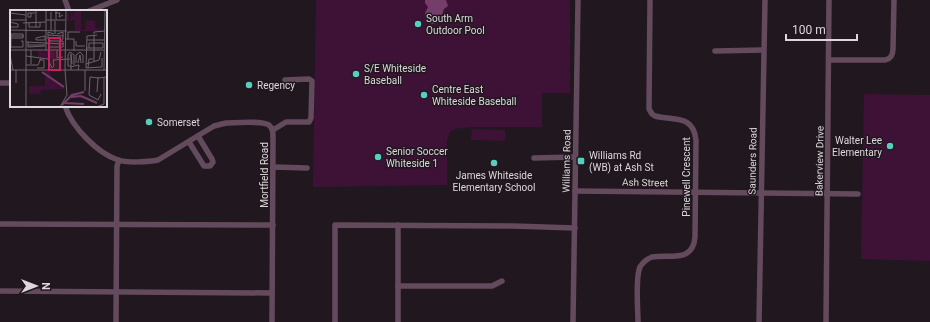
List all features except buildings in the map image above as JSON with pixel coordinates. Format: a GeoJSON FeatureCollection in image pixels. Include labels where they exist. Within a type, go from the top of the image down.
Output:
{"type":"FeatureCollection","features":[{"type":"Feature","properties":{"kind":"street"},"geometry":{"type":"LineString","coordinates":[[66,0],[68,10]]}},
{"type":"Feature","properties":{"kind":"street"},"geometry":{"type":"LineString","coordinates":[[92,10],[117,0]]}},
{"type":"Feature","properties":{"kind":"street","name":"Williams Road"},"geometry":{"type":"LineString","coordinates":[[573,322],[578,0]]}},
{"type":"Feature","properties":{"kind":"street","name":"Pinewell Crescent"},"geometry":{"type":"LineString","coordinates":[[638,322],[638,275],[641,266],[647,259],[652,257],[685,255],[690,251],[695,237],[696,140],[694,130],[685,121],[655,116],[649,109],[650,0]]}},
{"type":"Feature","properties":{"kind":"street","name":"Saunders Road"},"geometry":{"type":"LineString","coordinates":[[759,322],[765,0]]}},
{"type":"Feature","properties":{"kind":"street","name":"Bakerview Drive"},"geometry":{"type":"LineString","coordinates":[[826,322],[829,0]]}},
{"type":"Feature","properties":{"kind":"street"},"geometry":{"type":"LineString","coordinates":[[829,60],[885,60],[890,58],[893,49],[894,0]]}},
{"type":"Feature","properties":{"kind":"street"},"geometry":{"type":"LineString","coordinates":[[716,51],[763,50]]}},
{"type":"Feature","properties":{"kind":"street"},"geometry":{"type":"LineString","coordinates":[[273,130],[286,122],[309,122],[312,118],[312,81],[309,79],[284,80]]}},
{"type":"Feature","properties":{"kind":"street","name":"Mortfield Road"},"geometry":{"type":"LineString","coordinates":[[66,107],[73,123],[82,134],[102,150],[119,160],[158,160],[214,126],[226,123],[268,124],[273,130],[272,322]]}},
{"type":"Feature","properties":{"kind":"street"},"geometry":{"type":"LineString","coordinates":[[189,142],[204,166],[210,166],[213,160],[198,136]]}},
{"type":"Feature","properties":{"kind":"street"},"geometry":{"type":"LineString","coordinates":[[534,158],[575,158]]}},
{"type":"Feature","properties":{"kind":"street"},"geometry":{"type":"LineString","coordinates":[[116,322],[119,160]]}},
{"type":"Feature","properties":{"kind":"street"},"geometry":{"type":"LineString","coordinates":[[273,167],[307,168]]}},
{"type":"Feature","properties":{"kind":"street","name":"Ash Street"},"geometry":{"type":"LineString","coordinates":[[575,191],[858,194]]}},
{"type":"Feature","properties":{"kind":"street"},"geometry":{"type":"LineString","coordinates":[[0,224],[273,225]]}},
{"type":"Feature","properties":{"kind":"street"},"geometry":{"type":"LineString","coordinates":[[335,322],[335,225],[513,226],[574,228]]}},
{"type":"Feature","properties":{"kind":"street"},"geometry":{"type":"LineString","coordinates":[[398,225],[398,322]]}},
{"type":"Feature","properties":{"kind":"street"},"geometry":{"type":"LineString","coordinates":[[398,286],[492,286],[502,281]]}},
{"type":"Feature","properties":{"kind":"street"},"geometry":{"type":"LineString","coordinates":[[0,291],[272,293]]}},
{"type":"Feature","properties":{"kind":"shaded area"},"geometry":{"type":"Polygon","coordinates":[[[316,0],[570,0],[570,93],[542,93],[542,127],[471,127],[454,129],[450,132],[447,140],[447,185],[313,187],[316,0]]]}},
{"type":"Feature","properties":{"kind":"shaded area"},"geometry":{"type":"Polygon","coordinates":[[[425,0],[446,0],[448,6],[444,9],[440,21],[432,24],[426,19],[425,13],[428,7],[425,0]]]}},
{"type":"Feature","properties":{"kind":"shaded area"},"geometry":{"type":"Polygon","coordinates":[[[864,94],[930,95],[930,261],[861,259],[864,94]]]}},
{"type":"Feature","properties":{"kind":"shaded area"},"geometry":{"type":"Polygon","coordinates":[[[472,129],[505,130],[505,141],[471,140],[472,129]]]}},
{"type":"Feature","properties":{"kind":"place","name":"South Arm Outdoor Pool"},"geometry":{"type":"Point","coordinates":[418,24]}},
{"type":"Feature","properties":{"kind":"place","name":"S/E Whiteside Baseball"},"geometry":{"type":"Point","coordinates":[356,74]}},
{"type":"Feature","properties":{"kind":"place","name":"Regency"},"geometry":{"type":"Point","coordinates":[249,85]}},
{"type":"Feature","properties":{"kind":"place","name":"Centre East Whiteside Baseball"},"geometry":{"type":"Point","coordinates":[424,95]}},
{"type":"Feature","properties":{"kind":"place","name":"Somerset"},"geometry":{"type":"Point","coordinates":[149,122]}},
{"type":"Feature","properties":{"kind":"place","name":"Walter Lee Elementary"},"geometry":{"type":"Point","coordinates":[890,146]}},
{"type":"Feature","properties":{"kind":"place","name":"Senior Soccer Whiteside 1"},"geometry":{"type":"Point","coordinates":[378,157]}},
{"type":"Feature","properties":{"kind":"place","name":"Williams Rd (WB) at Ash St"},"geometry":{"type":"Point","coordinates":[581,161]}},
{"type":"Feature","properties":{"kind":"place","name":"James Whiteside Elementary School"},"geometry":{"type":"Point","coordinates":[494,163]}}]}
